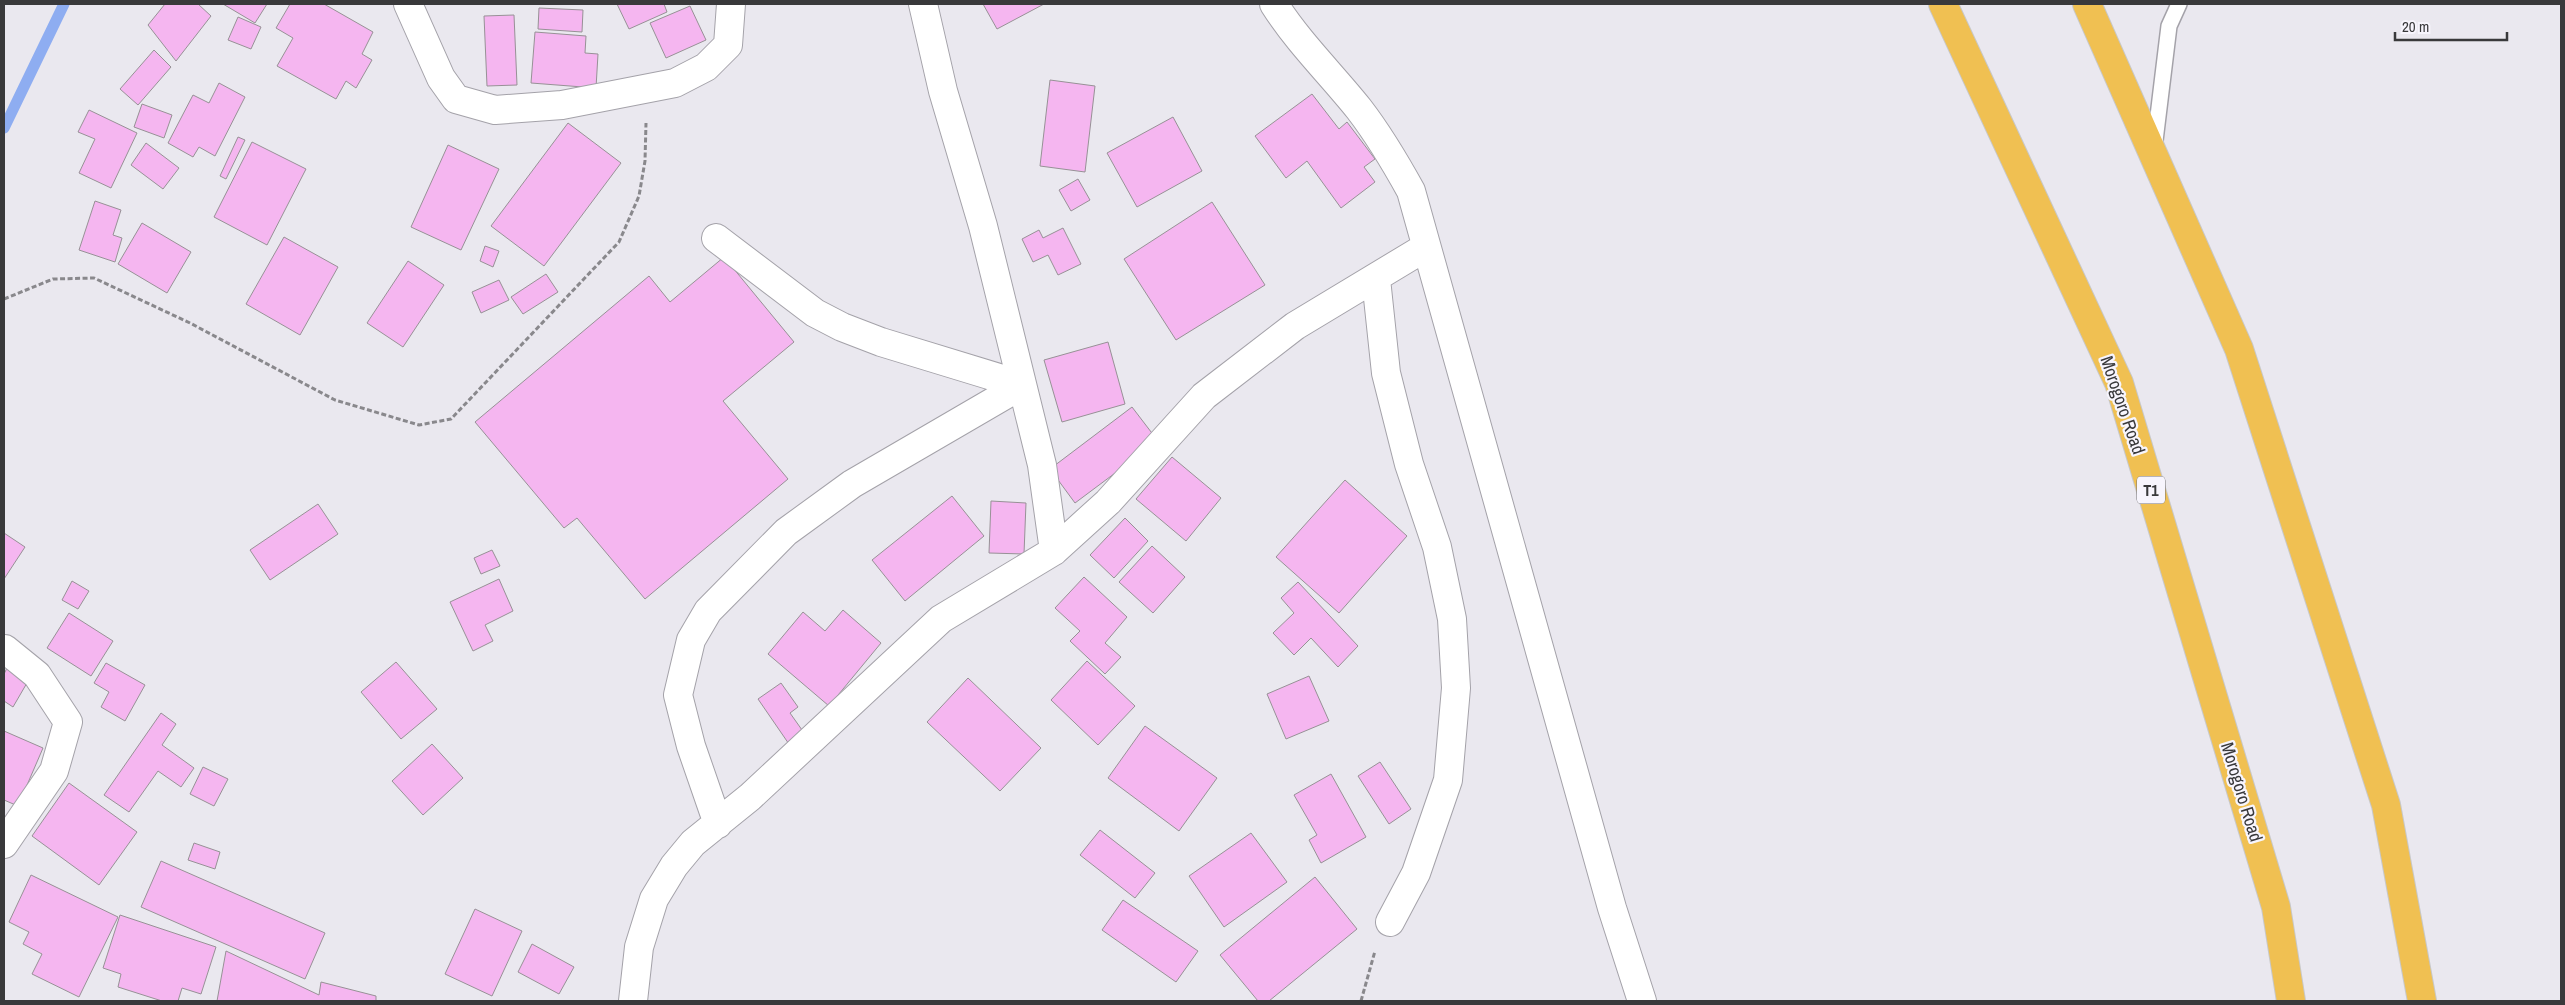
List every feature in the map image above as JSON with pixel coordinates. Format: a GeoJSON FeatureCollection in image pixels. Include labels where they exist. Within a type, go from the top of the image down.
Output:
{"type":"FeatureCollection","features":[{"type":"Feature","properties":{"kind":"highway","name":"Morogoro Road"},"geometry":{"type":"LineString","coordinates":[[1943,4],[2119,383],[2276,908],[2291,1001]]}},
{"type":"Feature","properties":{"kind":"highway"},"geometry":{"type":"LineString","coordinates":[[2087,4],[2239,349],[2386,805],[2422,1001]]}},
{"type":"Feature","properties":{"kind":"street"},"geometry":{"type":"LineString","coordinates":[[408,4],[441,78],[456,99],[495,110],[562,105],[675,83],[706,67],[728,45],[731,4]]}},
{"type":"Feature","properties":{"kind":"street"},"geometry":{"type":"LineString","coordinates":[[923,4],[943,91],[983,226],[1042,465],[1054,551]]}},
{"type":"Feature","properties":{"kind":"street"},"geometry":{"type":"LineString","coordinates":[[1274,4],[1286,22],[1359,110],[1390,153],[1410,191],[1612,908],[1642,1001]]}},
{"type":"Feature","properties":{"kind":"street"},"geometry":{"type":"LineString","coordinates":[[716,238],[815,313],[842,327],[881,342],[1022,385]]}},
{"type":"Feature","properties":{"kind":"street"},"geometry":{"type":"LineString","coordinates":[[633,1001],[639,946],[654,900],[674,866],[693,843],[750,798],[941,619],[1054,551],[1108,502],[1204,396],[1295,326],[1376,279],[1426,246]]}},
{"type":"Feature","properties":{"kind":"street"},"geometry":{"type":"LineString","coordinates":[[1376,279],[1386,373],[1409,464],[1438,547],[1450,610],[1456,688],[1448,780],[1416,873],[1390,922]]}},
{"type":"Feature","properties":{"kind":"street"},"geometry":{"type":"LineString","coordinates":[[718,824],[691,746],[678,695],[691,640],[708,611],[786,532],[852,484],[1022,385]]}},
{"type":"Feature","properties":{"kind":"street"},"geometry":{"type":"LineString","coordinates":[[4,844],[54,771],[68,722],[37,675],[5,649]]}},
{"type":"Feature","properties":{"kind":"lane"},"geometry":{"type":"LineString","coordinates":[[2154,155],[2169,26],[2179,4]]}},
{"type":"Feature","properties":{"kind":"path"},"geometry":{"type":"LineString","coordinates":[[4,299],[53,279],[94,278],[198,328],[335,400],[419,425],[451,419],[619,242],[639,196],[645,161],[646,88]]}},
{"type":"Feature","properties":{"kind":"path"},"geometry":{"type":"LineString","coordinates":[[1361,1001],[1372,956],[1390,922]]}},
{"type":"Feature","properties":{"kind":"building"},"geometry":{"type":"Polygon","coordinates":[[[165,4],[198,4],[211,16],[176,61],[148,25],[165,4]]]}},
{"type":"Feature","properties":{"kind":"building"},"geometry":{"type":"Polygon","coordinates":[[[223,4],[267,4],[255,23],[223,4]]]}},
{"type":"Feature","properties":{"kind":"building"},"geometry":{"type":"Polygon","coordinates":[[[290,4],[324,4],[373,32],[362,54],[372,60],[356,88],[346,81],[336,99],[277,66],[293,38],[276,28],[290,4]]]}},
{"type":"Feature","properties":{"kind":"building"},"geometry":{"type":"Polygon","coordinates":[[[617,4],[664,4],[667,12],[629,29],[617,4]]]}},
{"type":"Feature","properties":{"kind":"building"},"geometry":{"type":"Polygon","coordinates":[[[983,4],[1044,4],[997,29],[983,4]]]}},
{"type":"Feature","properties":{"kind":"building"},"geometry":{"type":"Polygon","coordinates":[[[690,6],[706,40],[666,58],[650,23],[690,6]]]}},
{"type":"Feature","properties":{"kind":"building"},"geometry":{"type":"Polygon","coordinates":[[[539,8],[583,10],[582,32],[538,29],[539,8]]]}},
{"type":"Feature","properties":{"kind":"building"},"geometry":{"type":"Polygon","coordinates":[[[514,15],[517,85],[487,86],[484,16],[514,15]]]}},
{"type":"Feature","properties":{"kind":"building"},"geometry":{"type":"Polygon","coordinates":[[[238,17],[261,27],[251,49],[228,40],[238,17]]]}},
{"type":"Feature","properties":{"kind":"building"},"geometry":{"type":"Polygon","coordinates":[[[535,32],[586,36],[585,53],[598,54],[596,88],[531,83],[535,32]]]}},
{"type":"Feature","properties":{"kind":"building"},"geometry":{"type":"Polygon","coordinates":[[[154,50],[171,67],[138,105],[120,89],[154,50]]]}},
{"type":"Feature","properties":{"kind":"building"},"geometry":{"type":"Polygon","coordinates":[[[1050,80],[1095,86],[1085,172],[1040,166],[1050,80]]]}},
{"type":"Feature","properties":{"kind":"building"},"geometry":{"type":"Polygon","coordinates":[[[219,83],[245,97],[215,156],[199,147],[193,157],[168,143],[193,95],[209,103],[219,83]]]}},
{"type":"Feature","properties":{"kind":"building"},"geometry":{"type":"Polygon","coordinates":[[[1312,94],[1339,129],[1347,122],[1375,159],[1364,167],[1375,182],[1341,208],[1307,161],[1286,178],[1255,136],[1312,94]]]}},
{"type":"Feature","properties":{"kind":"building"},"geometry":{"type":"Polygon","coordinates":[[[142,104],[172,115],[164,138],[134,127],[142,104]]]}},
{"type":"Feature","properties":{"kind":"building"},"geometry":{"type":"Polygon","coordinates":[[[89,110],[137,133],[111,188],[79,173],[95,139],[78,132],[89,110]]]}},
{"type":"Feature","properties":{"kind":"building"},"geometry":{"type":"Polygon","coordinates":[[[1173,117],[1202,171],[1137,207],[1107,153],[1173,117]]]}},
{"type":"Feature","properties":{"kind":"building"},"geometry":{"type":"Polygon","coordinates":[[[568,123],[621,163],[544,266],[491,226],[568,123]]]}},
{"type":"Feature","properties":{"kind":"building"},"geometry":{"type":"Polygon","coordinates":[[[238,137],[245,140],[226,179],[220,176],[238,137]]]}},
{"type":"Feature","properties":{"kind":"building"},"geometry":{"type":"Polygon","coordinates":[[[252,142],[306,169],[267,245],[214,217],[252,142]]]}},
{"type":"Feature","properties":{"kind":"building"},"geometry":{"type":"Polygon","coordinates":[[[146,143],[179,168],[163,189],[131,165],[146,143]]]}},
{"type":"Feature","properties":{"kind":"building"},"geometry":{"type":"Polygon","coordinates":[[[448,145],[499,169],[461,250],[411,227],[448,145]]]}},
{"type":"Feature","properties":{"kind":"building"},"geometry":{"type":"Polygon","coordinates":[[[1078,179],[1090,200],[1071,211],[1059,190],[1078,179]]]}},
{"type":"Feature","properties":{"kind":"building"},"geometry":{"type":"Polygon","coordinates":[[[95,201],[121,210],[113,235],[122,238],[115,262],[79,250],[95,201]]]}},
{"type":"Feature","properties":{"kind":"building"},"geometry":{"type":"Polygon","coordinates":[[[1212,202],[1265,285],[1176,340],[1124,259],[1212,202]]]}},
{"type":"Feature","properties":{"kind":"building"},"geometry":{"type":"Polygon","coordinates":[[[142,223],[191,252],[167,293],[118,264],[142,223]]]}},
{"type":"Feature","properties":{"kind":"building"},"geometry":{"type":"Polygon","coordinates":[[[1063,228],[1081,264],[1058,275],[1048,255],[1033,262],[1022,239],[1039,230],[1043,238],[1063,228]]]}},
{"type":"Feature","properties":{"kind":"building"},"geometry":{"type":"Polygon","coordinates":[[[284,237],[338,267],[300,335],[246,304],[284,237]]]}},
{"type":"Feature","properties":{"kind":"building"},"geometry":{"type":"Polygon","coordinates":[[[485,246],[499,251],[493,267],[480,261],[485,246]]]}},
{"type":"Feature","properties":{"kind":"building"},"geometry":{"type":"Polygon","coordinates":[[[724,257],[794,342],[723,401],[788,479],[645,599],[577,518],[564,528],[475,422],[649,276],[670,302],[724,257]]]}},
{"type":"Feature","properties":{"kind":"building"},"geometry":{"type":"Polygon","coordinates":[[[408,261],[444,285],[403,347],[367,323],[408,261]]]}},
{"type":"Feature","properties":{"kind":"building"},"geometry":{"type":"Polygon","coordinates":[[[546,274],[558,292],[523,314],[511,297],[546,274]]]}},
{"type":"Feature","properties":{"kind":"building"},"geometry":{"type":"Polygon","coordinates":[[[499,280],[509,300],[481,313],[472,292],[499,280]]]}},
{"type":"Feature","properties":{"kind":"building"},"geometry":{"type":"Polygon","coordinates":[[[1108,342],[1125,404],[1062,422],[1044,360],[1108,342]]]}},
{"type":"Feature","properties":{"kind":"building"},"geometry":{"type":"Polygon","coordinates":[[[1132,407],[1158,441],[1075,503],[1050,469],[1132,407]]]}},
{"type":"Feature","properties":{"kind":"building"},"geometry":{"type":"Polygon","coordinates":[[[1172,457],[1221,498],[1186,541],[1136,499],[1172,457]]]}},
{"type":"Feature","properties":{"kind":"building"},"geometry":{"type":"Polygon","coordinates":[[[1345,480],[1407,536],[1339,613],[1276,557],[1345,480]]]}},
{"type":"Feature","properties":{"kind":"building"},"geometry":{"type":"Polygon","coordinates":[[[952,496],[984,536],[905,601],[872,560],[952,496]]]}},
{"type":"Feature","properties":{"kind":"building"},"geometry":{"type":"Polygon","coordinates":[[[991,501],[1026,503],[1024,554],[989,553],[991,501]]]}},
{"type":"Feature","properties":{"kind":"building"},"geometry":{"type":"Polygon","coordinates":[[[318,504],[338,534],[270,580],[250,550],[318,504]]]}},
{"type":"Feature","properties":{"kind":"building"},"geometry":{"type":"Polygon","coordinates":[[[1125,518],[1148,541],[1114,578],[1090,555],[1125,518]]]}},
{"type":"Feature","properties":{"kind":"building"},"geometry":{"type":"Polygon","coordinates":[[[4,533],[25,547],[4,579],[4,533]]]}},
{"type":"Feature","properties":{"kind":"building"},"geometry":{"type":"Polygon","coordinates":[[[1152,546],[1185,577],[1153,613],[1119,582],[1152,546]]]}},
{"type":"Feature","properties":{"kind":"building"},"geometry":{"type":"Polygon","coordinates":[[[492,550],[500,566],[481,574],[474,558],[492,550]]]}},
{"type":"Feature","properties":{"kind":"building"},"geometry":{"type":"Polygon","coordinates":[[[1084,577],[1127,617],[1105,643],[1121,657],[1105,674],[1070,641],[1080,631],[1055,608],[1084,577]]]}},
{"type":"Feature","properties":{"kind":"building"},"geometry":{"type":"Polygon","coordinates":[[[499,579],[513,611],[485,625],[493,641],[473,651],[450,602],[499,579]]]}},
{"type":"Feature","properties":{"kind":"building"},"geometry":{"type":"Polygon","coordinates":[[[72,581],[89,591],[78,609],[62,600],[72,581]]]}},
{"type":"Feature","properties":{"kind":"building"},"geometry":{"type":"Polygon","coordinates":[[[1298,582],[1358,646],[1338,667],[1311,638],[1294,655],[1273,633],[1294,613],[1281,598],[1298,582]]]}},
{"type":"Feature","properties":{"kind":"building"},"geometry":{"type":"Polygon","coordinates":[[[843,610],[881,643],[829,706],[768,654],[803,612],[825,631],[843,610]]]}},
{"type":"Feature","properties":{"kind":"building"},"geometry":{"type":"Polygon","coordinates":[[[69,613],[113,641],[91,676],[47,648],[69,613]]]}},
{"type":"Feature","properties":{"kind":"building"},"geometry":{"type":"Polygon","coordinates":[[[1087,661],[1135,706],[1098,745],[1051,700],[1087,661]]]}},
{"type":"Feature","properties":{"kind":"building"},"geometry":{"type":"Polygon","coordinates":[[[396,662],[437,709],[401,739],[361,692],[396,662]]]}},
{"type":"Feature","properties":{"kind":"building"},"geometry":{"type":"Polygon","coordinates":[[[106,663],[145,685],[125,721],[101,707],[109,692],[94,683],[106,663]]]}},
{"type":"Feature","properties":{"kind":"building"},"geometry":{"type":"Polygon","coordinates":[[[9,664],[31,676],[13,707],[4,701],[4,674],[9,664]]]}},
{"type":"Feature","properties":{"kind":"building"},"geometry":{"type":"Polygon","coordinates":[[[1309,676],[1329,721],[1286,739],[1267,694],[1309,676]]]}},
{"type":"Feature","properties":{"kind":"building"},"geometry":{"type":"Polygon","coordinates":[[[968,678],[1041,748],[1000,791],[927,722],[968,678]]]}},
{"type":"Feature","properties":{"kind":"building"},"geometry":{"type":"Polygon","coordinates":[[[781,683],[798,707],[790,713],[807,737],[791,747],[758,699],[781,683]]]}},
{"type":"Feature","properties":{"kind":"building"},"geometry":{"type":"Polygon","coordinates":[[[161,713],[176,724],[162,745],[194,768],[181,787],[158,771],[129,812],[104,795],[161,713]]]}},
{"type":"Feature","properties":{"kind":"building"},"geometry":{"type":"Polygon","coordinates":[[[1145,726],[1217,778],[1179,831],[1108,778],[1145,726]]]}},
{"type":"Feature","properties":{"kind":"building"},"geometry":{"type":"Polygon","coordinates":[[[4,731],[43,748],[18,806],[4,800],[4,731]]]}},
{"type":"Feature","properties":{"kind":"building"},"geometry":{"type":"Polygon","coordinates":[[[432,744],[463,778],[423,815],[392,781],[432,744]]]}},
{"type":"Feature","properties":{"kind":"building"},"geometry":{"type":"Polygon","coordinates":[[[1380,762],[1411,809],[1389,824],[1358,776],[1380,762]]]}},
{"type":"Feature","properties":{"kind":"building"},"geometry":{"type":"Polygon","coordinates":[[[203,767],[228,779],[214,806],[190,794],[203,767]]]}},
{"type":"Feature","properties":{"kind":"building"},"geometry":{"type":"Polygon","coordinates":[[[1331,774],[1366,837],[1321,863],[1309,840],[1317,835],[1294,795],[1331,774]]]}},
{"type":"Feature","properties":{"kind":"building"},"geometry":{"type":"Polygon","coordinates":[[[69,783],[137,832],[99,885],[32,836],[69,783]]]}},
{"type":"Feature","properties":{"kind":"building"},"geometry":{"type":"Polygon","coordinates":[[[1100,830],[1155,873],[1135,898],[1080,855],[1100,830]]]}},
{"type":"Feature","properties":{"kind":"building"},"geometry":{"type":"Polygon","coordinates":[[[1251,833],[1287,882],[1224,927],[1189,876],[1251,833]]]}},
{"type":"Feature","properties":{"kind":"building"},"geometry":{"type":"Polygon","coordinates":[[[194,843],[220,852],[215,869],[188,860],[194,843]]]}},
{"type":"Feature","properties":{"kind":"building"},"geometry":{"type":"Polygon","coordinates":[[[161,861],[325,933],[305,979],[141,907],[161,861]]]}},
{"type":"Feature","properties":{"kind":"building"},"geometry":{"type":"Polygon","coordinates":[[[31,875],[118,917],[79,997],[32,974],[42,954],[23,944],[29,932],[9,922],[31,875]]]}},
{"type":"Feature","properties":{"kind":"building"},"geometry":{"type":"Polygon","coordinates":[[[1315,877],[1357,929],[1269,1001],[1258,1001],[1220,955],[1315,877]]]}},
{"type":"Feature","properties":{"kind":"building"},"geometry":{"type":"Polygon","coordinates":[[[1123,900],[1198,951],[1176,982],[1102,930],[1123,900]]]}},
{"type":"Feature","properties":{"kind":"building"},"geometry":{"type":"Polygon","coordinates":[[[475,909],[522,931],[492,996],[445,974],[475,909]]]}},
{"type":"Feature","properties":{"kind":"building"},"geometry":{"type":"Polygon","coordinates":[[[120,915],[216,947],[201,994],[182,988],[178,1001],[162,1001],[118,987],[121,974],[103,968],[120,915]]]}},
{"type":"Feature","properties":{"kind":"building"},"geometry":{"type":"Polygon","coordinates":[[[532,944],[574,967],[559,994],[518,972],[532,944]]]}},
{"type":"Feature","properties":{"kind":"building"},"geometry":{"type":"Polygon","coordinates":[[[226,951],[319,995],[321,982],[376,996],[376,1001],[217,1001],[226,951]]]}},
{"type":"Feature","properties":{"kind":"waterway"},"geometry":{"type":"LineString","coordinates":[[4,128],[64,4]]}}]}
